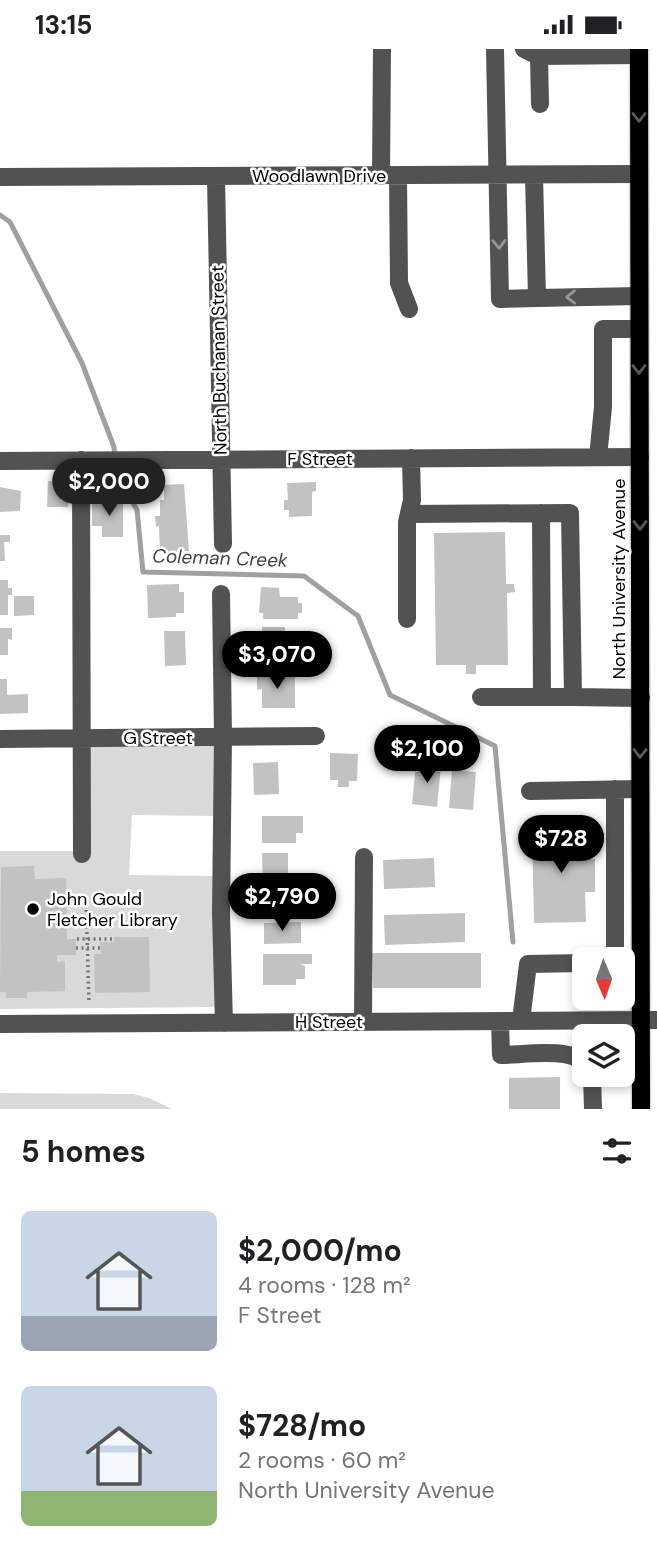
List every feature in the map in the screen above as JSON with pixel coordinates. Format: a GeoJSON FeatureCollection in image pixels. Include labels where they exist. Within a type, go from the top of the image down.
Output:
{"type":"FeatureCollection","features":[{"type":"Feature","properties":{"kind":"main road","name":"North University Avenue"},"geometry":{"type":"LineString","coordinates":[[639,52],[639,789],[649,1020],[641,1109]]}},
{"type":"Feature","properties":{"kind":"street"},"geometry":{"type":"LineString","coordinates":[[382,49],[389,176],[399,283],[409,309]]}},
{"type":"Feature","properties":{"kind":"street"},"geometry":{"type":"LineString","coordinates":[[495,49],[500,299],[639,296]]}},
{"type":"Feature","properties":{"kind":"street"},"geometry":{"type":"LineString","coordinates":[[540,104],[532,53],[639,52]]}},
{"type":"Feature","properties":{"kind":"street","name":"Woodlawn Drive"},"geometry":{"type":"LineString","coordinates":[[0,177],[638,174]]}},
{"type":"Feature","properties":{"kind":"street"},"geometry":{"type":"LineString","coordinates":[[534,175],[537,298]]}},
{"type":"Feature","properties":{"kind":"street","name":"North Buchanan Street"},"geometry":{"type":"LineString","coordinates":[[216,177],[223,544]]}},
{"type":"Feature","properties":{"kind":"street"},"geometry":{"type":"LineString","coordinates":[[598,457],[603,407],[603,329],[639,329]]}},
{"type":"Feature","properties":{"kind":"street","name":"F Street"},"geometry":{"type":"LineString","coordinates":[[0,461],[640,457]]}},
{"type":"Feature","properties":{"kind":"street"},"geometry":{"type":"LineString","coordinates":[[407,619],[411,459]]}},
{"type":"Feature","properties":{"kind":"street"},"geometry":{"type":"LineString","coordinates":[[81,460],[82,854]]}},
{"type":"Feature","properties":{"kind":"street"},"geometry":{"type":"LineString","coordinates":[[541,513],[542,697]]}},
{"type":"Feature","properties":{"kind":"street"},"geometry":{"type":"LineString","coordinates":[[409,514],[570,513],[573,697]]}},
{"type":"Feature","properties":{"kind":"street"},"geometry":{"type":"LineString","coordinates":[[220,594],[223,737],[221,913],[225,1023]]}},
{"type":"Feature","properties":{"kind":"street"},"geometry":{"type":"LineString","coordinates":[[481,697],[640,698]]}},
{"type":"Feature","properties":{"kind":"street","name":"G Street"},"geometry":{"type":"LineString","coordinates":[[0,739],[316,736]]}},
{"type":"Feature","properties":{"kind":"street"},"geometry":{"type":"LineString","coordinates":[[615,789],[615,947]]}},
{"type":"Feature","properties":{"kind":"street"},"geometry":{"type":"LineString","coordinates":[[530,791],[639,789]]}},
{"type":"Feature","properties":{"kind":"street"},"geometry":{"type":"LineString","coordinates":[[363,1022],[364,857]]}},
{"type":"Feature","properties":{"kind":"street"},"geometry":{"type":"LineString","coordinates":[[521,1021],[528,964],[572,963]]}},
{"type":"Feature","properties":{"kind":"street","name":"H Street"},"geometry":{"type":"LineString","coordinates":[[0,1024],[649,1020]]}},
{"type":"Feature","properties":{"kind":"street"},"geometry":{"type":"LineString","coordinates":[[500,1021],[501,1055],[560,1053],[572,1056]]}},
{"type":"Feature","properties":{"kind":"street"},"geometry":{"type":"LineString","coordinates":[[592,1087],[593,1109]]}},
{"type":"Feature","properties":{"kind":"path"},"geometry":{"type":"LineString","coordinates":[[86,899],[89,1003]]}},
{"type":"Feature","properties":{"kind":"path"},"geometry":{"type":"LineString","coordinates":[[77,939],[112,939]]}},
{"type":"Feature","properties":{"kind":"path"},"geometry":{"type":"LineString","coordinates":[[76,948],[101,948]]}},
{"type":"Feature","properties":{"kind":"path"},"geometry":{"type":"LineString","coordinates":[[89,977],[95,977]]}},
{"type":"Feature","properties":{"kind":"shaded area"},"geometry":{"type":"Polygon","coordinates":[[[216,744],[215,816],[132,815],[129,875],[215,876],[216,1007],[0,1009],[0,851],[77,851],[77,746],[216,744]]]}},
{"type":"Feature","properties":{"kind":"shaded area"},"geometry":{"type":"Polygon","coordinates":[[[0,1093],[133,1094],[172,1109],[0,1109],[0,1093]]]}},
{"type":"Feature","properties":{"kind":"building"},"geometry":{"type":"Polygon","coordinates":[[[48,481],[69,482],[68,507],[47,507],[48,481]]]}},
{"type":"Feature","properties":{"kind":"building"},"geometry":{"type":"Polygon","coordinates":[[[316,482],[316,491],[312,492],[312,516],[289,517],[289,510],[284,510],[284,500],[288,500],[287,483],[316,482]]]}},
{"type":"Feature","properties":{"kind":"building"},"geometry":{"type":"Polygon","coordinates":[[[184,484],[189,551],[160,552],[159,526],[156,527],[155,516],[160,516],[164,485],[184,484]]]}},
{"type":"Feature","properties":{"kind":"building"},"geometry":{"type":"Polygon","coordinates":[[[0,487],[21,491],[20,511],[0,512],[0,487]]]}},
{"type":"Feature","properties":{"kind":"building"},"geometry":{"type":"Polygon","coordinates":[[[107,500],[114,500],[114,504],[123,503],[123,537],[102,537],[102,526],[92,526],[92,504],[107,503],[107,500]]]}},
{"type":"Feature","properties":{"kind":"building"},"geometry":{"type":"Polygon","coordinates":[[[505,532],[506,584],[514,584],[515,592],[507,593],[508,665],[476,665],[476,674],[466,674],[466,665],[436,665],[434,533],[505,532]]]}},
{"type":"Feature","properties":{"kind":"building"},"geometry":{"type":"Polygon","coordinates":[[[0,535],[10,535],[10,542],[4,542],[5,561],[0,561],[0,535]]]}},
{"type":"Feature","properties":{"kind":"building"},"geometry":{"type":"Polygon","coordinates":[[[0,580],[8,580],[8,588],[12,588],[12,595],[8,595],[8,615],[0,615],[0,580]]]}},
{"type":"Feature","properties":{"kind":"building"},"geometry":{"type":"Polygon","coordinates":[[[179,584],[179,592],[184,592],[184,613],[176,613],[176,617],[148,618],[147,585],[179,584]]]}},
{"type":"Feature","properties":{"kind":"building"},"geometry":{"type":"Polygon","coordinates":[[[261,587],[279,588],[280,597],[298,597],[298,603],[302,603],[302,613],[298,613],[298,619],[263,619],[263,613],[259,613],[261,587]]]}},
{"type":"Feature","properties":{"kind":"building"},"geometry":{"type":"Polygon","coordinates":[[[14,596],[34,596],[34,615],[14,616],[14,596]]]}},
{"type":"Feature","properties":{"kind":"building"},"geometry":{"type":"Polygon","coordinates":[[[262,627],[285,627],[285,669],[263,669],[262,627]]]}},
{"type":"Feature","properties":{"kind":"building"},"geometry":{"type":"Polygon","coordinates":[[[0,628],[12,628],[12,640],[8,639],[8,655],[0,655],[0,628]]]}},
{"type":"Feature","properties":{"kind":"building"},"geometry":{"type":"Polygon","coordinates":[[[164,631],[185,631],[186,665],[165,666],[164,631]]]}},
{"type":"Feature","properties":{"kind":"building"},"geometry":{"type":"Polygon","coordinates":[[[257,674],[295,675],[295,708],[262,708],[262,689],[257,690],[257,674]]]}},
{"type":"Feature","properties":{"kind":"building"},"geometry":{"type":"Polygon","coordinates":[[[0,679],[7,679],[7,695],[28,694],[28,713],[0,714],[0,679]]]}},
{"type":"Feature","properties":{"kind":"building"},"geometry":{"type":"Polygon","coordinates":[[[330,753],[358,754],[357,781],[349,781],[349,787],[338,787],[338,780],[330,780],[330,753]]]}},
{"type":"Feature","properties":{"kind":"building"},"geometry":{"type":"Polygon","coordinates":[[[278,762],[279,794],[254,795],[253,763],[278,762]]]}},
{"type":"Feature","properties":{"kind":"building"},"geometry":{"type":"Polygon","coordinates":[[[416,764],[441,766],[437,807],[412,804],[416,764]]]}},
{"type":"Feature","properties":{"kind":"building"},"geometry":{"type":"Polygon","coordinates":[[[452,770],[476,772],[473,810],[449,808],[452,770]]]}},
{"type":"Feature","properties":{"kind":"building"},"geometry":{"type":"Polygon","coordinates":[[[262,816],[303,816],[303,833],[296,833],[296,843],[262,843],[262,816]]]}},
{"type":"Feature","properties":{"kind":"building"},"geometry":{"type":"Polygon","coordinates":[[[586,828],[586,859],[595,859],[595,892],[585,892],[586,922],[534,923],[532,829],[586,828]]]}},
{"type":"Feature","properties":{"kind":"building"},"geometry":{"type":"Polygon","coordinates":[[[262,853],[288,853],[288,875],[303,875],[303,890],[290,890],[290,898],[269,898],[269,888],[263,888],[262,853]]]}},
{"type":"Feature","properties":{"kind":"building"},"geometry":{"type":"Polygon","coordinates":[[[434,858],[435,887],[384,889],[383,860],[434,858]]]}},
{"type":"Feature","properties":{"kind":"building","name":"John Gould Fletcher Library"},"geometry":{"type":"Polygon","coordinates":[[[34,866],[35,879],[66,878],[67,939],[76,939],[76,955],[57,955],[57,962],[65,961],[65,991],[27,992],[27,998],[6,998],[6,992],[0,992],[1,867],[34,866]]]}},
{"type":"Feature","properties":{"kind":"building"},"geometry":{"type":"Polygon","coordinates":[[[465,913],[465,942],[385,945],[384,915],[465,913]]]}},
{"type":"Feature","properties":{"kind":"building"},"geometry":{"type":"Polygon","coordinates":[[[301,922],[301,943],[264,944],[264,923],[301,922]]]}},
{"type":"Feature","properties":{"kind":"building"},"geometry":{"type":"Polygon","coordinates":[[[114,937],[149,937],[150,992],[95,993],[94,954],[101,954],[100,942],[114,942],[114,937]]]}},
{"type":"Feature","properties":{"kind":"building"},"geometry":{"type":"Polygon","coordinates":[[[372,953],[481,953],[481,988],[373,988],[372,953]]]}},
{"type":"Feature","properties":{"kind":"building"},"geometry":{"type":"Polygon","coordinates":[[[263,954],[312,954],[312,964],[300,964],[305,966],[305,979],[296,979],[296,985],[263,985],[263,954]]]}},
{"type":"Feature","properties":{"kind":"building"},"geometry":{"type":"Polygon","coordinates":[[[560,1077],[560,1109],[509,1109],[509,1078],[560,1077]]]}},
{"type":"Feature","properties":{"kind":"waterway","name":"Coleman Creek"},"geometry":{"type":"LineString","coordinates":[[0,215],[10,222],[82,363],[114,447],[116,473],[137,510],[143,572],[304,576],[358,616],[390,695],[495,746],[513,942]]}},
{"type":"Feature","properties":{"kind":"place","name":"John Gould Fletcher Library"},"geometry":{"type":"Point","coordinates":[33,909]}}]}
